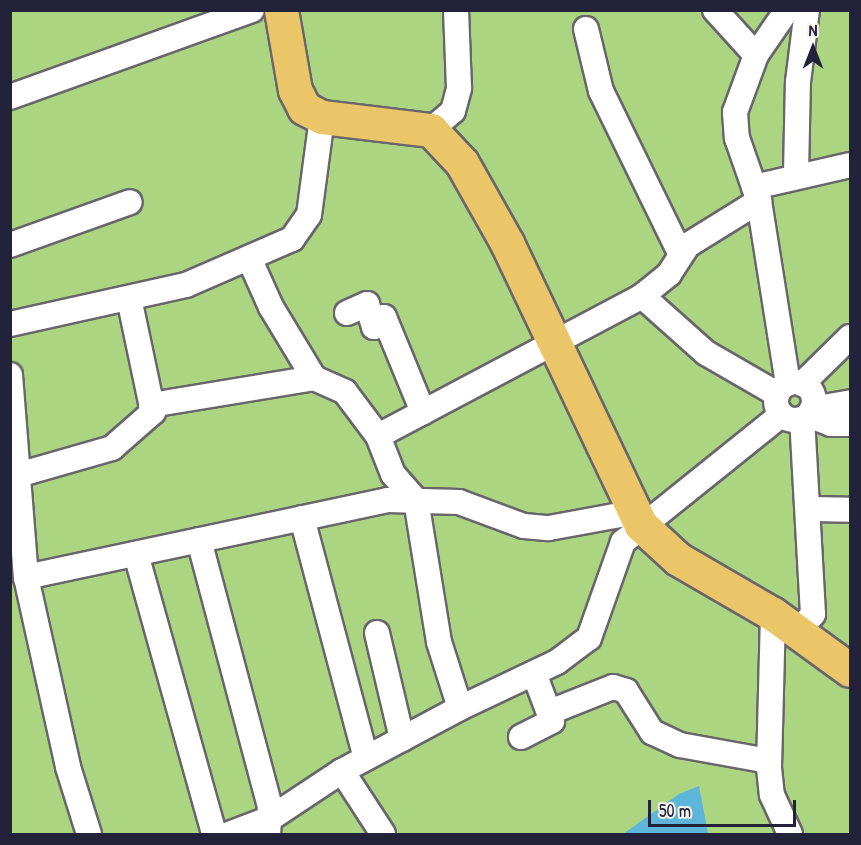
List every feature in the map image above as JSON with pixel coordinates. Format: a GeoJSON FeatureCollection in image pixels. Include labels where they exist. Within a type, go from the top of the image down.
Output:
{"type":"FeatureCollection","features":[{"type":"Feature","properties":{"kind":"main road"},"geometry":{"type":"LineString","coordinates":[[281,10],[295,90],[303,108],[322,117],[431,130],[462,163],[555,344],[639,519],[678,559],[785,623],[850,670]]}},
{"type":"Feature","properties":{"kind":"street"},"geometry":{"type":"LineString","coordinates":[[10,97],[252,10]]}},
{"type":"Feature","properties":{"kind":"street"},"geometry":{"type":"LineString","coordinates":[[431,130],[453,111],[459,88],[456,10]]}},
{"type":"Feature","properties":{"kind":"street"},"geometry":{"type":"LineString","coordinates":[[714,10],[756,55]]}},
{"type":"Feature","properties":{"kind":"street"},"geometry":{"type":"LineString","coordinates":[[787,10],[756,55],[735,112],[757,194],[796,403],[811,509],[813,614],[785,623],[769,760],[772,795],[790,834]]}},
{"type":"Feature","properties":{"kind":"street"},"geometry":{"type":"LineString","coordinates":[[796,174],[798,82],[807,10]]}},
{"type":"Feature","properties":{"kind":"street"},"geometry":{"type":"LineString","coordinates":[[586,28],[601,91],[681,255]]}},
{"type":"Feature","properties":{"kind":"street"},"geometry":{"type":"LineString","coordinates":[[10,324],[186,285],[249,258],[303,229],[322,117]]}},
{"type":"Feature","properties":{"kind":"street"},"geometry":{"type":"LineString","coordinates":[[378,436],[642,296],[688,245],[757,194],[796,174],[850,165]]}},
{"type":"Feature","properties":{"kind":"street"},"geometry":{"type":"LineString","coordinates":[[10,245],[129,202]]}},
{"type":"Feature","properties":{"kind":"street"},"geometry":{"type":"LineString","coordinates":[[249,258],[271,308],[314,378]]}},
{"type":"Feature","properties":{"kind":"street"},"geometry":{"type":"LineString","coordinates":[[642,296],[706,353],[831,424],[850,424]]}},
{"type":"Feature","properties":{"kind":"street"},"geometry":{"type":"LineString","coordinates":[[15,461],[112,448],[153,412],[129,298]]}},
{"type":"Feature","properties":{"kind":"street"},"geometry":{"type":"LineString","coordinates":[[347,313],[367,304],[374,327],[384,317],[423,412]]}},
{"type":"Feature","properties":{"kind":"street"},"geometry":{"type":"LineString","coordinates":[[229,834],[274,825],[342,771],[460,708],[534,673],[589,638],[623,542],[639,519],[796,403],[850,337]]}},
{"type":"Feature","properties":{"kind":"street"},"geometry":{"type":"LineString","coordinates":[[10,375],[16,516],[26,577],[68,767],[89,834]]}},
{"type":"Feature","properties":{"kind":"street"},"geometry":{"type":"LineString","coordinates":[[151,405],[314,378],[345,392],[378,436],[393,474],[416,500],[439,642],[460,708]]}},
{"type":"Feature","properties":{"kind":"street"},"geometry":{"type":"LineString","coordinates":[[796,403],[850,402]]}},
{"type":"Feature","properties":{"kind":"street"},"geometry":{"type":"LineString","coordinates":[[26,577],[388,500],[459,502],[540,527],[639,519]]}},
{"type":"Feature","properties":{"kind":"street"},"geometry":{"type":"LineString","coordinates":[[811,509],[850,510]]}},
{"type":"Feature","properties":{"kind":"street"},"geometry":{"type":"LineString","coordinates":[[302,518],[366,758]]}},
{"type":"Feature","properties":{"kind":"street"},"geometry":{"type":"LineString","coordinates":[[199,540],[274,825]]}},
{"type":"Feature","properties":{"kind":"street"},"geometry":{"type":"LineString","coordinates":[[135,554],[214,834]]}},
{"type":"Feature","properties":{"kind":"street"},"geometry":{"type":"LineString","coordinates":[[377,633],[402,739]]}},
{"type":"Feature","properties":{"kind":"street"},"geometry":{"type":"LineString","coordinates":[[521,737],[552,721],[534,673]]}},
{"type":"Feature","properties":{"kind":"street"},"geometry":{"type":"LineString","coordinates":[[550,712],[613,687],[626,691],[652,732],[680,745],[769,760]]}},
{"type":"Feature","properties":{"kind":"street"},"geometry":{"type":"LineString","coordinates":[[342,771],[383,834]]}},
{"type":"Feature","properties":{"kind":"green space"},"geometry":{"type":"Polygon","coordinates":[[[11,11],[850,11],[850,834],[11,834],[11,11]]]}},
{"type":"Feature","properties":{"kind":"water"},"geometry":{"type":"Polygon","coordinates":[[[699,786],[708,834],[623,834],[679,794],[699,786]]]}}]}
